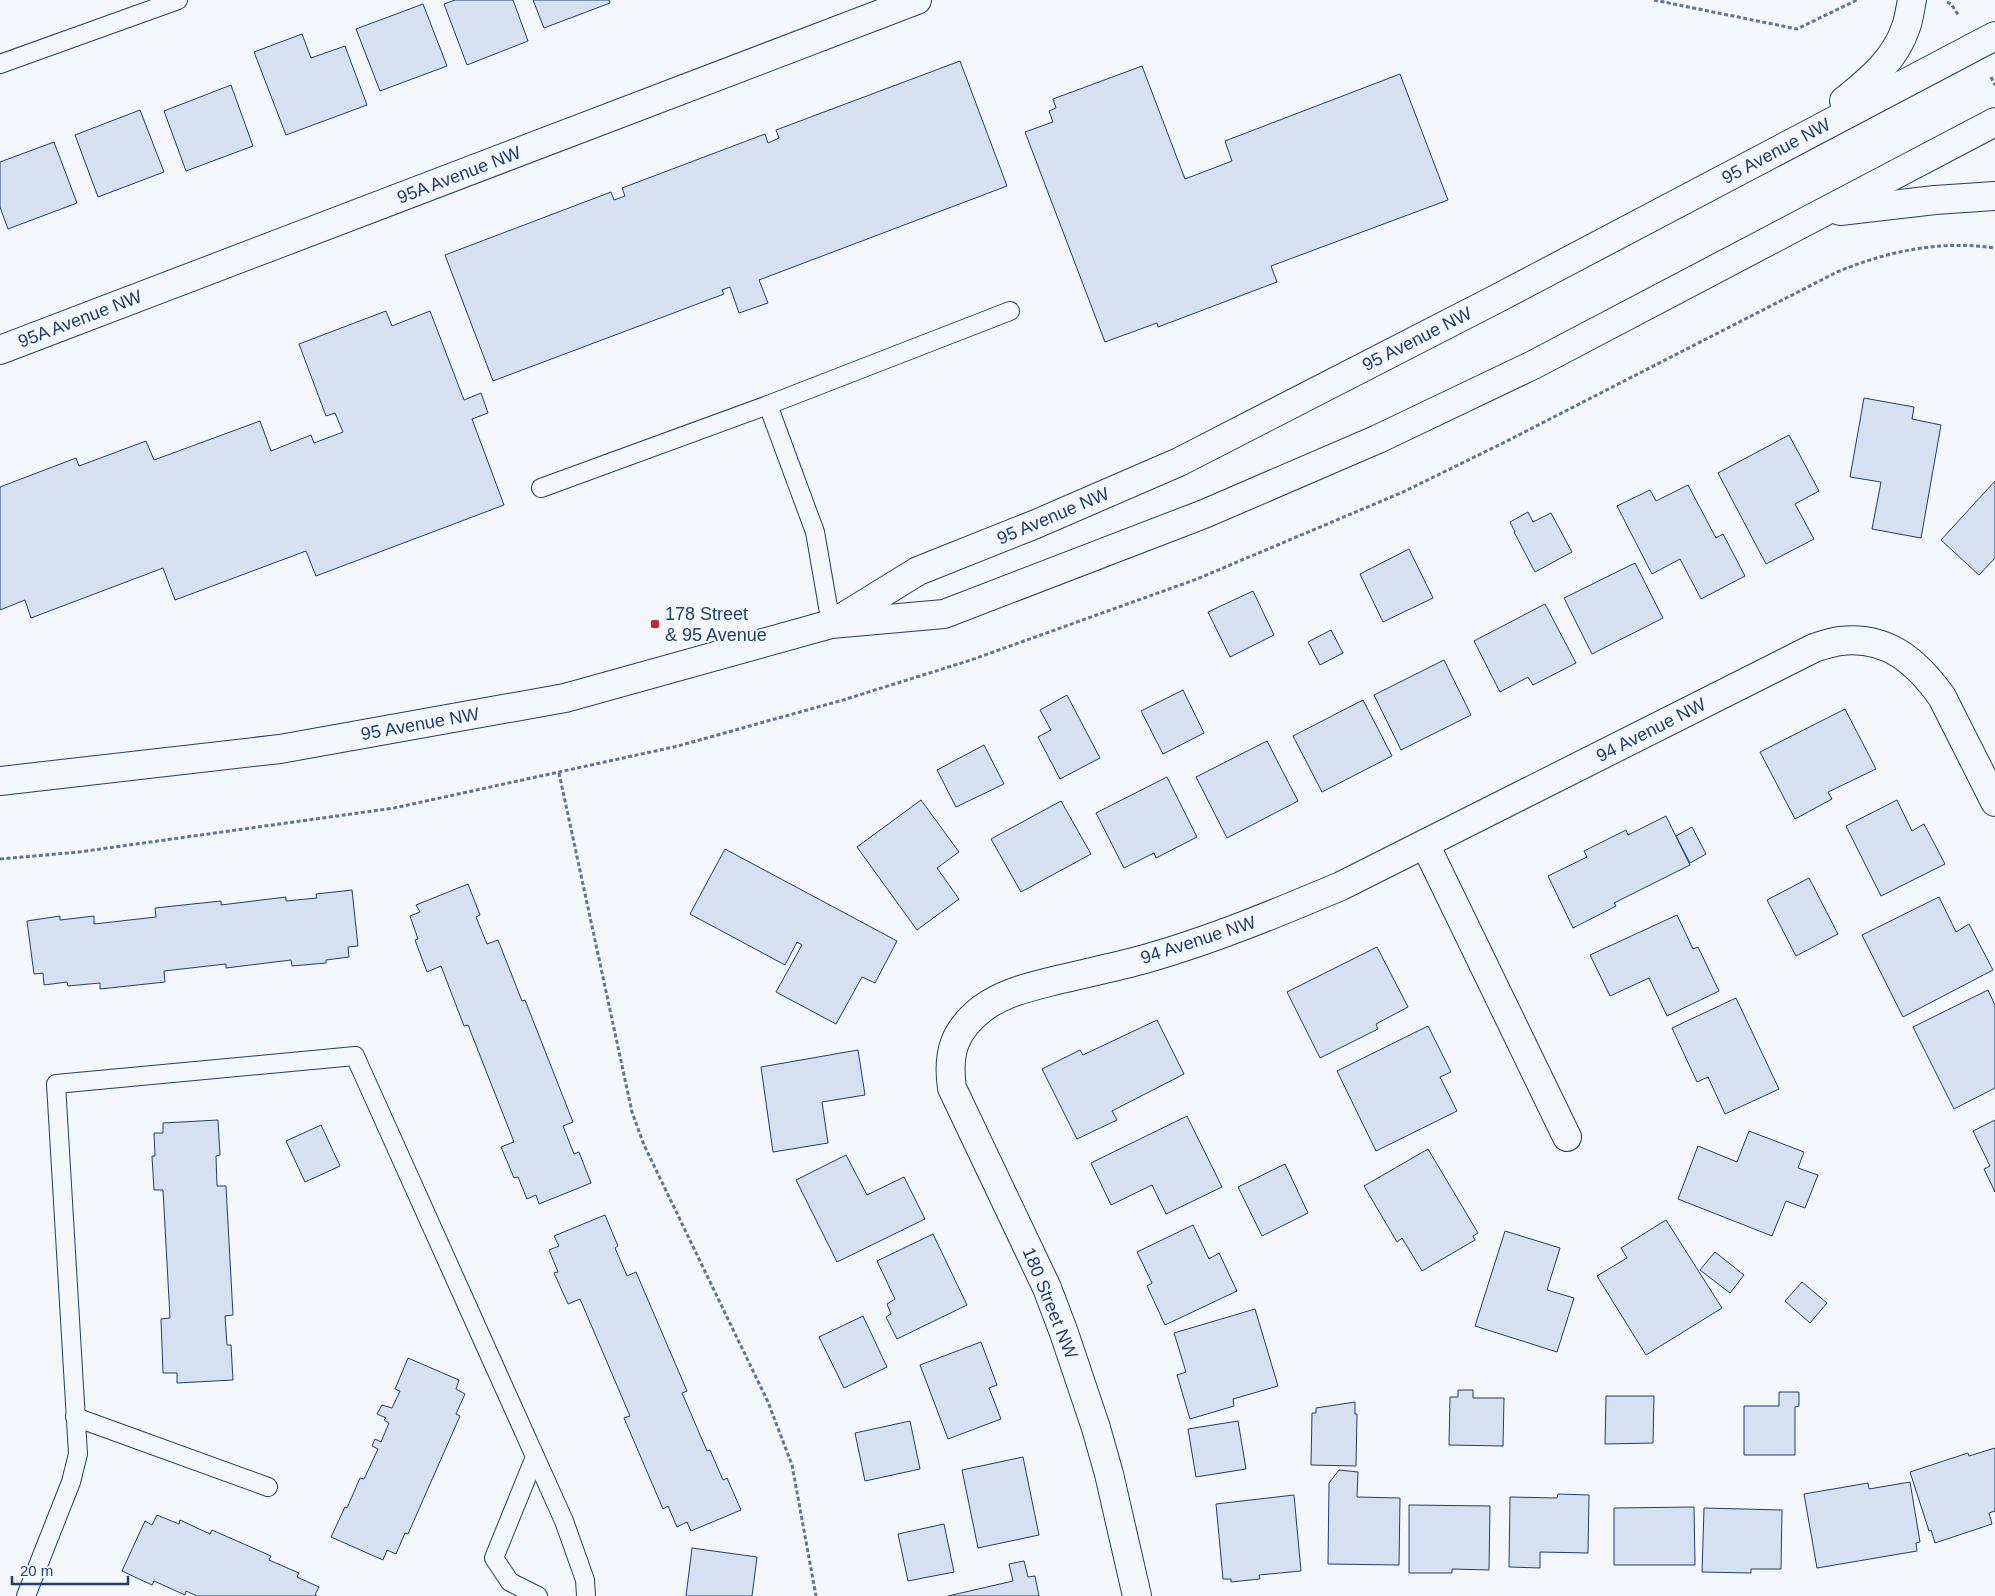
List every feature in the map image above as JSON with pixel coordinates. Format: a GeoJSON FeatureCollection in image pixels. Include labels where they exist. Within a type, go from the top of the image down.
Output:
{"type":"FeatureCollection","features":[{"type":"Feature","properties":{"kind":"street","name":"95A Avenue NW"},"geometry":{"type":"LineString","coordinates":[[0,350],[917,0]]}},
{"type":"Feature","properties":{"kind":"street"},"geometry":{"type":"LineString","coordinates":[[1798,139],[1878,73],[1895,49],[1906,27],[1912,0]]}},
{"type":"Feature","properties":{"kind":"street","name":"95 Avenue NW"},"geometry":{"type":"LineString","coordinates":[[831,624],[918,571],[1036,524],[1179,462],[1508,292],[1995,36]]}},
{"type":"Feature","properties":{"kind":"street","name":"95 Avenue NW"},"geometry":{"type":"LineString","coordinates":[[0,781],[280,749],[565,698],[831,624],[944,614],[1204,514],[1378,439],[1533,365],[1995,122]]}},
{"type":"Feature","properties":{"kind":"street"},"geometry":{"type":"LineString","coordinates":[[1826,212],[1935,200],[1995,196]]}},
{"type":"Feature","properties":{"kind":"street","name":"94 Avenue NW"},"geometry":{"type":"LineString","coordinates":[[967,1022],[983,1008],[1011,992],[1146,958],[1216,936],[1341,886],[1814,648],[1839,641],[1861,640],[1883,644],[1903,655],[1931,681],[1942,697],[1995,802]]}},
{"type":"Feature","properties":{"kind":"street"},"geometry":{"type":"LineString","coordinates":[[1425,844],[1568,1136]]}},
{"type":"Feature","properties":{"kind":"street","name":"180 Street NW"},"geometry":{"type":"LineString","coordinates":[[967,1022],[954,1045],[949,1061],[952,1088],[1047,1288],[1064,1332],[1104,1456],[1137,1596]]}},
{"type":"Feature","properties":{"kind":"lane"},"geometry":{"type":"LineString","coordinates":[[0,64],[178,0]]}},
{"type":"Feature","properties":{"kind":"lane"},"geometry":{"type":"LineString","coordinates":[[541,488],[768,405],[1010,311]]}},
{"type":"Feature","properties":{"kind":"lane"},"geometry":{"type":"LineString","coordinates":[[768,405],[815,532],[831,624]]}},
{"type":"Feature","properties":{"kind":"lane"},"geometry":{"type":"LineString","coordinates":[[26,1596],[71,1482],[78,1454],[56,1084],[355,1056],[564,1521],[585,1580],[586,1596]]}},
{"type":"Feature","properties":{"kind":"lane"},"geometry":{"type":"LineString","coordinates":[[75,1417],[268,1487]]}},
{"type":"Feature","properties":{"kind":"lane"},"geometry":{"type":"LineString","coordinates":[[535,1457],[494,1558],[510,1582],[538,1596]]}},
{"type":"Feature","properties":{"kind":"path"},"geometry":{"type":"LineString","coordinates":[[1654,0],[1797,29],[1856,0]]}},
{"type":"Feature","properties":{"kind":"path"},"geometry":{"type":"LineString","coordinates":[[1942,0],[1951,4],[1958,15]]}},
{"type":"Feature","properties":{"kind":"path"},"geometry":{"type":"LineString","coordinates":[[559,774],[632,1112],[644,1145],[778,1426],[792,1465],[816,1596]]}},
{"type":"Feature","properties":{"kind":"building"},"geometry":{"type":"Polygon","coordinates":[[[455,0],[513,0],[528,41],[467,65],[444,4],[455,0]]]}},
{"type":"Feature","properties":{"kind":"building"},"geometry":{"type":"Polygon","coordinates":[[[533,0],[609,0],[610,3],[544,28],[533,0]]]}},
{"type":"Feature","properties":{"kind":"building"},"geometry":{"type":"Polygon","coordinates":[[[423,4],[447,66],[380,91],[356,29],[423,4]]]}},
{"type":"Feature","properties":{"kind":"building"},"geometry":{"type":"Polygon","coordinates":[[[302,34],[311,58],[345,46],[367,105],[286,135],[254,52],[302,34]]]}},
{"type":"Feature","properties":{"kind":"building"},"geometry":{"type":"Polygon","coordinates":[[[960,61],[1007,186],[759,280],[768,303],[739,313],[730,287],[722,290],[724,294],[493,381],[445,255],[611,192],[614,200],[625,196],[622,188],[765,134],[768,143],[779,138],[776,130],[960,61]]]}},
{"type":"Feature","properties":{"kind":"building"},"geometry":{"type":"Polygon","coordinates":[[[1142,66],[1185,179],[1232,161],[1225,141],[1400,74],[1448,200],[1271,266],[1277,282],[1158,327],[1157,323],[1105,342],[1025,132],[1053,122],[1049,111],[1056,108],[1053,99],[1142,66]]]}},
{"type":"Feature","properties":{"kind":"building"},"geometry":{"type":"Polygon","coordinates":[[[231,85],[253,146],[186,171],[164,111],[231,85]]]}},
{"type":"Feature","properties":{"kind":"building"},"geometry":{"type":"Polygon","coordinates":[[[140,110],[164,172],[98,197],[75,135],[140,110]]]}},
{"type":"Feature","properties":{"kind":"building"},"geometry":{"type":"Polygon","coordinates":[[[54,142],[77,203],[8,229],[0,207],[0,162],[54,142]]]}},
{"type":"Feature","properties":{"kind":"building"},"geometry":{"type":"Polygon","coordinates":[[[386,311],[392,326],[430,311],[464,400],[481,393],[488,413],[472,419],[504,505],[316,576],[306,551],[175,600],[163,568],[31,618],[25,600],[0,610],[0,487],[76,458],[79,466],[146,441],[154,460],[260,421],[271,451],[311,435],[314,443],[343,432],[335,413],[326,416],[299,344],[386,311]]]}},
{"type":"Feature","properties":{"kind":"building"},"geometry":{"type":"Polygon","coordinates":[[[1864,398],[1914,407],[1912,419],[1941,425],[1921,538],[1872,529],[1881,482],[1850,477],[1864,398]]]}},
{"type":"Feature","properties":{"kind":"building"},"geometry":{"type":"Polygon","coordinates":[[[1789,435],[1819,491],[1795,504],[1814,539],[1766,564],[1718,473],[1789,435]]]}},
{"type":"Feature","properties":{"kind":"building"},"geometry":{"type":"Polygon","coordinates":[[[1995,481],[1995,558],[1979,575],[1941,540],[1995,481]]]}},
{"type":"Feature","properties":{"kind":"building"},"geometry":{"type":"Polygon","coordinates":[[[1688,485],[1716,538],[1723,534],[1745,576],[1701,599],[1680,559],[1652,574],[1617,506],[1650,490],[1656,501],[1688,485]]]}},
{"type":"Feature","properties":{"kind":"building"},"geometry":{"type":"Polygon","coordinates":[[[1528,512],[1533,522],[1551,513],[1572,552],[1535,572],[1510,522],[1528,512]]]}},
{"type":"Feature","properties":{"kind":"building"},"geometry":{"type":"Polygon","coordinates":[[[1409,549],[1433,598],[1383,622],[1360,574],[1409,549]]]}},
{"type":"Feature","properties":{"kind":"building"},"geometry":{"type":"Polygon","coordinates":[[[1635,563],[1663,618],[1592,654],[1564,598],[1635,563]]]}},
{"type":"Feature","properties":{"kind":"building"},"geometry":{"type":"Polygon","coordinates":[[[1253,591],[1274,635],[1230,657],[1208,612],[1253,591]]]}},
{"type":"Feature","properties":{"kind":"building"},"geometry":{"type":"Polygon","coordinates":[[[1545,604],[1576,663],[1533,685],[1528,677],[1500,692],[1474,641],[1545,604]]]}},
{"type":"Feature","properties":{"kind":"building"},"geometry":{"type":"Polygon","coordinates":[[[1331,630],[1343,653],[1320,665],[1308,642],[1331,630]]]}},
{"type":"Feature","properties":{"kind":"building"},"geometry":{"type":"Polygon","coordinates":[[[1444,660],[1471,715],[1401,750],[1374,695],[1444,660]]]}},
{"type":"Feature","properties":{"kind":"building"},"geometry":{"type":"Polygon","coordinates":[[[1183,690],[1204,733],[1163,754],[1141,711],[1183,690]]]}},
{"type":"Feature","properties":{"kind":"building"},"geometry":{"type":"Polygon","coordinates":[[[1067,695],[1100,758],[1060,779],[1038,737],[1051,730],[1040,710],[1067,695]]]}},
{"type":"Feature","properties":{"kind":"building"},"geometry":{"type":"Polygon","coordinates":[[[1363,700],[1392,756],[1322,792],[1293,736],[1363,700]]]}},
{"type":"Feature","properties":{"kind":"building"},"geometry":{"type":"Polygon","coordinates":[[[1845,709],[1876,769],[1828,792],[1832,799],[1795,819],[1760,752],[1845,709]]]}},
{"type":"Feature","properties":{"kind":"building"},"geometry":{"type":"Polygon","coordinates":[[[1267,741],[1298,801],[1227,838],[1196,777],[1267,741]]]}},
{"type":"Feature","properties":{"kind":"building"},"geometry":{"type":"Polygon","coordinates":[[[984,745],[1004,784],[956,807],[937,770],[984,745]]]}},
{"type":"Feature","properties":{"kind":"building"},"geometry":{"type":"Polygon","coordinates":[[[1167,777],[1197,837],[1156,858],[1154,853],[1124,868],[1096,813],[1167,777]]]}},
{"type":"Feature","properties":{"kind":"building"},"geometry":{"type":"Polygon","coordinates":[[[921,800],[959,852],[937,868],[959,899],[917,930],[857,847],[921,800]]]}},
{"type":"Feature","properties":{"kind":"building"},"geometry":{"type":"Polygon","coordinates":[[[1897,800],[1912,831],[1924,824],[1945,864],[1881,896],[1846,826],[1897,800]]]}},
{"type":"Feature","properties":{"kind":"building"},"geometry":{"type":"Polygon","coordinates":[[[1061,801],[1091,854],[1021,892],[991,839],[1061,801]]]}},
{"type":"Feature","properties":{"kind":"building"},"geometry":{"type":"Polygon","coordinates":[[[1666,816],[1690,865],[1614,903],[1616,906],[1573,928],[1548,876],[1587,857],[1584,851],[1626,830],[1628,835],[1666,816]]]}},
{"type":"Feature","properties":{"kind":"building"},"geometry":{"type":"Polygon","coordinates":[[[1692,827],[1706,854],[1690,863],[1676,836],[1692,827]]]}},
{"type":"Feature","properties":{"kind":"building"},"geometry":{"type":"Polygon","coordinates":[[[725,849],[897,941],[875,983],[862,977],[836,1024],[776,992],[802,945],[797,942],[785,965],[690,914],[725,849]]]}},
{"type":"Feature","properties":{"kind":"building"},"geometry":{"type":"Polygon","coordinates":[[[1809,878],[1838,934],[1796,956],[1767,900],[1809,878]]]}},
{"type":"Feature","properties":{"kind":"building"},"geometry":{"type":"Polygon","coordinates":[[[468,884],[480,915],[476,917],[487,944],[498,940],[522,1001],[525,1000],[573,1122],[563,1126],[574,1154],[579,1152],[591,1183],[539,1204],[536,1195],[527,1199],[518,1177],[514,1178],[501,1147],[514,1142],[468,1025],[464,1026],[441,966],[427,972],[415,940],[418,939],[410,916],[420,912],[416,905],[468,884]]]}},
{"type":"Feature","properties":{"kind":"building"},"geometry":{"type":"Polygon","coordinates":[[[352,890],[358,946],[348,947],[349,957],[326,960],[326,963],[292,966],[291,960],[226,968],[226,964],[164,971],[165,982],[100,989],[100,983],[68,986],[67,982],[44,985],[43,973],[34,974],[27,921],[60,916],[60,920],[94,916],[94,924],[156,917],[155,908],[221,901],[221,905],[286,897],[286,901],[317,898],[316,894],[352,890]]]}},
{"type":"Feature","properties":{"kind":"building"},"geometry":{"type":"Polygon","coordinates":[[[1939,897],[1956,932],[1969,924],[1993,970],[1903,1017],[1862,935],[1939,897]]]}},
{"type":"Feature","properties":{"kind":"building"},"geometry":{"type":"Polygon","coordinates":[[[1677,915],[1693,949],[1698,947],[1719,991],[1667,1016],[1649,978],[1610,996],[1590,955],[1677,915]]]}},
{"type":"Feature","properties":{"kind":"building"},"geometry":{"type":"Polygon","coordinates":[[[1377,947],[1408,1007],[1376,1024],[1378,1029],[1320,1058],[1287,992],[1377,947]]]}},
{"type":"Feature","properties":{"kind":"building"},"geometry":{"type":"Polygon","coordinates":[[[1988,990],[1995,1005],[1995,1088],[1954,1109],[1913,1027],[1988,990]]]}},
{"type":"Feature","properties":{"kind":"building"},"geometry":{"type":"Polygon","coordinates":[[[1736,998],[1779,1089],[1725,1114],[1708,1077],[1697,1082],[1672,1028],[1736,998]]]}},
{"type":"Feature","properties":{"kind":"building"},"geometry":{"type":"Polygon","coordinates":[[[1157,1020],[1184,1074],[1112,1111],[1117,1120],[1077,1139],[1042,1069],[1080,1050],[1083,1055],[1157,1020]]]}},
{"type":"Feature","properties":{"kind":"building"},"geometry":{"type":"Polygon","coordinates":[[[1428,1026],[1451,1072],[1440,1077],[1457,1111],[1376,1151],[1337,1071],[1428,1026]]]}},
{"type":"Feature","properties":{"kind":"building"},"geometry":{"type":"Polygon","coordinates":[[[858,1050],[865,1095],[822,1102],[828,1143],[773,1152],[761,1067],[858,1050]]]}},
{"type":"Feature","properties":{"kind":"building"},"geometry":{"type":"Polygon","coordinates":[[[1187,1116],[1222,1187],[1166,1214],[1152,1185],[1111,1205],[1091,1163],[1187,1116]]]}},
{"type":"Feature","properties":{"kind":"building"},"geometry":{"type":"Polygon","coordinates":[[[218,1120],[220,1155],[216,1156],[217,1186],[226,1186],[233,1315],[225,1316],[227,1345],[231,1345],[233,1380],[177,1383],[177,1373],[163,1373],[161,1319],[170,1318],[163,1190],[154,1190],[152,1156],[155,1156],[154,1133],[163,1133],[163,1123],[218,1120]]]}},
{"type":"Feature","properties":{"kind":"building"},"geometry":{"type":"Polygon","coordinates":[[[1995,1120],[1995,1192],[1984,1169],[1990,1166],[1973,1131],[1995,1120]]]}},
{"type":"Feature","properties":{"kind":"building"},"geometry":{"type":"Polygon","coordinates":[[[321,1125],[340,1166],[305,1182],[286,1141],[321,1125]]]}},
{"type":"Feature","properties":{"kind":"building"},"geometry":{"type":"Polygon","coordinates":[[[1749,1131],[1804,1152],[1798,1168],[1818,1175],[1805,1208],[1786,1201],[1772,1236],[1678,1199],[1698,1146],[1737,1162],[1749,1131]]]}},
{"type":"Feature","properties":{"kind":"building"},"geometry":{"type":"Polygon","coordinates":[[[1428,1149],[1478,1233],[1473,1236],[1475,1240],[1422,1271],[1402,1238],[1397,1242],[1364,1186],[1428,1149]]]}},
{"type":"Feature","properties":{"kind":"building"},"geometry":{"type":"Polygon","coordinates":[[[846,1155],[867,1195],[904,1177],[925,1219],[837,1262],[796,1180],[846,1155]]]}},
{"type":"Feature","properties":{"kind":"building"},"geometry":{"type":"Polygon","coordinates":[[[1285,1164],[1308,1213],[1262,1236],[1238,1187],[1285,1164]]]}},
{"type":"Feature","properties":{"kind":"building"},"geometry":{"type":"Polygon","coordinates":[[[605,1215],[618,1246],[615,1248],[627,1276],[636,1272],[687,1391],[682,1393],[707,1451],[710,1450],[723,1480],[727,1478],[741,1510],[691,1531],[687,1522],[677,1527],[668,1506],[663,1509],[624,1418],[630,1416],[580,1299],[568,1304],[554,1273],[558,1272],[549,1250],[559,1246],[554,1236],[605,1215]]]}},
{"type":"Feature","properties":{"kind":"building"},"geometry":{"type":"Polygon","coordinates":[[[1666,1220],[1722,1308],[1646,1355],[1597,1276],[1627,1258],[1621,1248],[1666,1220]]]}},
{"type":"Feature","properties":{"kind":"building"},"geometry":{"type":"Polygon","coordinates":[[[1193,1225],[1209,1259],[1219,1253],[1237,1291],[1165,1325],[1147,1286],[1152,1283],[1137,1252],[1193,1225]]]}},
{"type":"Feature","properties":{"kind":"building"},"geometry":{"type":"Polygon","coordinates":[[[1505,1231],[1560,1248],[1547,1290],[1574,1298],[1557,1352],[1475,1326],[1505,1231]]]}},
{"type":"Feature","properties":{"kind":"building"},"geometry":{"type":"Polygon","coordinates":[[[933,1234],[967,1305],[897,1339],[886,1317],[891,1314],[887,1304],[895,1299],[877,1261],[933,1234]]]}},
{"type":"Feature","properties":{"kind":"building"},"geometry":{"type":"Polygon","coordinates":[[[1715,1252],[1744,1275],[1730,1293],[1700,1270],[1715,1252]]]}},
{"type":"Feature","properties":{"kind":"building"},"geometry":{"type":"Polygon","coordinates":[[[1802,1282],[1827,1303],[1810,1323],[1785,1301],[1802,1282]]]}},
{"type":"Feature","properties":{"kind":"building"},"geometry":{"type":"Polygon","coordinates":[[[1255,1309],[1278,1386],[1233,1399],[1234,1406],[1190,1419],[1177,1375],[1186,1372],[1174,1333],[1255,1309]]]}},
{"type":"Feature","properties":{"kind":"building"},"geometry":{"type":"Polygon","coordinates":[[[863,1316],[887,1367],[844,1388],[819,1337],[863,1316]]]}},
{"type":"Feature","properties":{"kind":"building"},"geometry":{"type":"Polygon","coordinates":[[[981,1342],[997,1385],[989,1388],[1001,1419],[948,1439],[920,1365],[981,1342]]]}},
{"type":"Feature","properties":{"kind":"building"},"geometry":{"type":"Polygon","coordinates":[[[408,1358],[459,1380],[456,1389],[465,1394],[456,1414],[460,1416],[408,1534],[405,1533],[396,1554],[387,1550],[383,1560],[331,1537],[345,1507],[347,1508],[360,1478],[364,1479],[378,1449],[372,1446],[375,1439],[381,1442],[389,1423],[384,1420],[386,1418],[377,1414],[382,1405],[392,1408],[400,1391],[395,1389],[408,1358]]]}},
{"type":"Feature","properties":{"kind":"building"},"geometry":{"type":"Polygon","coordinates":[[[1458,1390],[1473,1390],[1473,1398],[1504,1398],[1503,1446],[1449,1445],[1450,1397],[1458,1397],[1458,1390]]]}},
{"type":"Feature","properties":{"kind":"building"},"geometry":{"type":"Polygon","coordinates":[[[1779,1392],[1799,1392],[1799,1406],[1795,1407],[1795,1455],[1744,1455],[1744,1406],[1779,1406],[1779,1392]]]}},
{"type":"Feature","properties":{"kind":"building"},"geometry":{"type":"Polygon","coordinates":[[[1606,1396],[1654,1396],[1653,1443],[1605,1444],[1606,1396]]]}},
{"type":"Feature","properties":{"kind":"building"},"geometry":{"type":"Polygon","coordinates":[[[1355,1402],[1355,1414],[1357,1414],[1356,1466],[1311,1465],[1312,1413],[1316,1413],[1316,1408],[1355,1402]]]}},
{"type":"Feature","properties":{"kind":"building"},"geometry":{"type":"Polygon","coordinates":[[[910,1421],[920,1469],[865,1481],[855,1433],[910,1421]]]}},
{"type":"Feature","properties":{"kind":"building"},"geometry":{"type":"Polygon","coordinates":[[[1238,1421],[1246,1469],[1196,1477],[1188,1429],[1238,1421]]]}},
{"type":"Feature","properties":{"kind":"building"},"geometry":{"type":"Polygon","coordinates":[[[1995,1448],[1995,1511],[1989,1513],[1992,1524],[1935,1543],[1931,1530],[1929,1531],[1910,1472],[1968,1453],[1969,1456],[1995,1448]]]}},
{"type":"Feature","properties":{"kind":"building"},"geometry":{"type":"Polygon","coordinates":[[[1023,1457],[1039,1535],[978,1548],[962,1470],[1023,1457]]]}},
{"type":"Feature","properties":{"kind":"building"},"geometry":{"type":"Polygon","coordinates":[[[1339,1470],[1358,1472],[1357,1497],[1400,1498],[1399,1565],[1328,1564],[1329,1483],[1339,1470]]]}},
{"type":"Feature","properties":{"kind":"building"},"geometry":{"type":"Polygon","coordinates":[[[1910,1482],[1920,1542],[1916,1543],[1917,1551],[1817,1568],[1804,1494],[1868,1483],[1869,1489],[1910,1482]]]}},
{"type":"Feature","properties":{"kind":"building"},"geometry":{"type":"Polygon","coordinates":[[[1558,1494],[1589,1495],[1588,1553],[1540,1552],[1540,1568],[1509,1567],[1510,1497],[1557,1498],[1558,1494]]]}},
{"type":"Feature","properties":{"kind":"building"},"geometry":{"type":"Polygon","coordinates":[[[1294,1495],[1301,1571],[1259,1575],[1260,1579],[1231,1582],[1231,1579],[1223,1579],[1216,1504],[1294,1495]]]}},
{"type":"Feature","properties":{"kind":"building"},"geometry":{"type":"Polygon","coordinates":[[[1409,1505],[1490,1506],[1489,1570],[1452,1569],[1452,1573],[1409,1573],[1409,1505]]]}},
{"type":"Feature","properties":{"kind":"building"},"geometry":{"type":"Polygon","coordinates":[[[1694,1507],[1695,1565],[1614,1565],[1614,1508],[1694,1507]]]}},
{"type":"Feature","properties":{"kind":"building"},"geometry":{"type":"Polygon","coordinates":[[[1704,1508],[1782,1510],[1781,1569],[1751,1569],[1751,1573],[1702,1572],[1704,1508]]]}},
{"type":"Feature","properties":{"kind":"building"},"geometry":{"type":"Polygon","coordinates":[[[157,1515],[179,1524],[180,1520],[210,1534],[212,1530],[271,1556],[269,1560],[299,1573],[297,1577],[319,1587],[315,1595],[317,1596],[197,1596],[186,1591],[185,1595],[154,1581],[152,1585],[122,1571],[145,1521],[152,1525],[157,1515]]]}},
{"type":"Feature","properties":{"kind":"building"},"geometry":{"type":"Polygon","coordinates":[[[944,1524],[954,1572],[908,1581],[898,1534],[944,1524]]]}},
{"type":"Feature","properties":{"kind":"building"},"geometry":{"type":"Polygon","coordinates":[[[692,1548],[757,1557],[752,1596],[686,1596],[692,1548]]]}},
{"type":"Feature","properties":{"kind":"building"},"geometry":{"type":"Polygon","coordinates":[[[1024,1561],[1028,1577],[1035,1576],[1039,1596],[948,1596],[1013,1581],[1009,1564],[1024,1561]]]}},
{"type":"Feature","properties":{"kind":"place","name":"178 Street & 95 Avenue"},"geometry":{"type":"Point","coordinates":[655,624]}}]}
